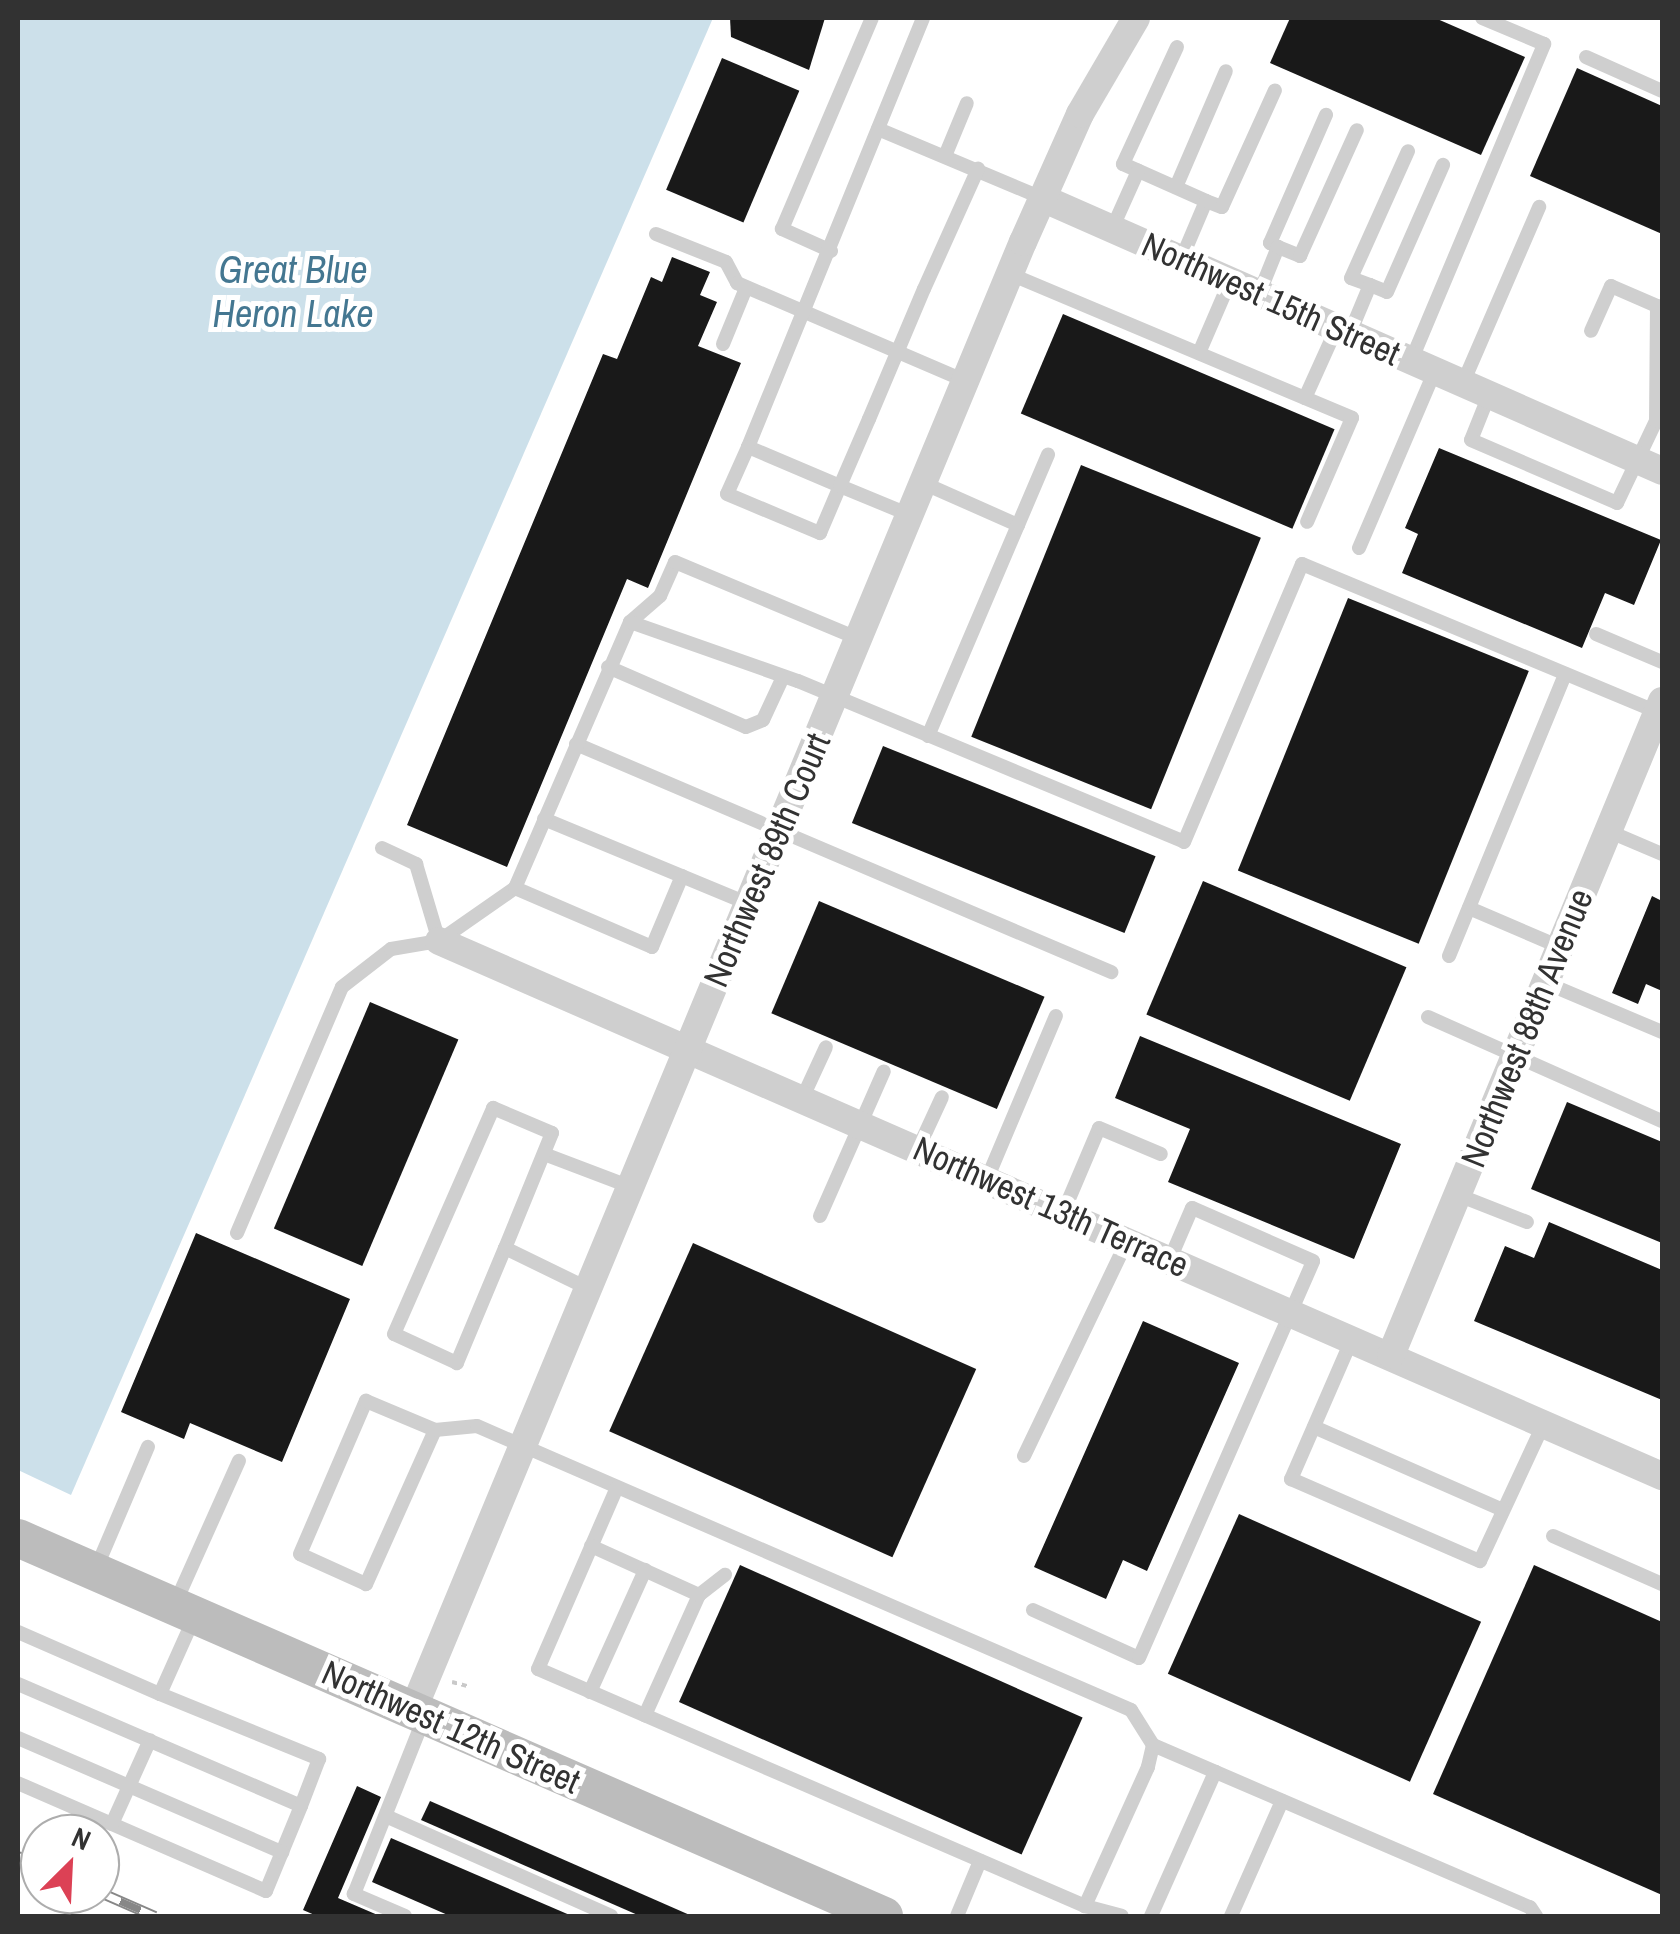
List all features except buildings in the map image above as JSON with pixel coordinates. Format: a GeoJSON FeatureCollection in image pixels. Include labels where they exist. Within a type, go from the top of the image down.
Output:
{"type":"FeatureCollection","features":[{"type":"Feature","properties":{"kind":"main road","name":"Northwest 12th Street"},"geometry":{"type":"LineString","coordinates":[[18,1538],[884,1916]]}},
{"type":"Feature","properties":{"kind":"street","name":"Northwest 89th Court"},"geometry":{"type":"LineString","coordinates":[[419,1713],[523,1447],[1042,198],[1080,114],[1136,18]]}},
{"type":"Feature","properties":{"kind":"street","name":"Northwest 15th Street"},"geometry":{"type":"LineString","coordinates":[[1042,198],[1650,465]]}},
{"type":"Feature","properties":{"kind":"street","name":"Northwest 88th Avenue"},"geometry":{"type":"LineString","coordinates":[[1391,1356],[1660,707]]}},
{"type":"Feature","properties":{"kind":"street","name":"Northwest 13th Terrace"},"geometry":{"type":"LineString","coordinates":[[440,940],[1662,1476]]}},
{"type":"Feature","properties":{"kind":"lane"},"geometry":{"type":"LineString","coordinates":[[831,251],[782,229],[872,18]]}},
{"type":"Feature","properties":{"kind":"lane"},"geometry":{"type":"LineString","coordinates":[[923,18],[806,313],[728,494],[820,534],[978,169]]}},
{"type":"Feature","properties":{"kind":"lane"},"geometry":{"type":"LineString","coordinates":[[1359,548],[1544,44],[1482,18]]}},
{"type":"Feature","properties":{"kind":"lane"},"geometry":{"type":"LineString","coordinates":[[1177,47],[1122,164],[1222,207],[1275,90]]}},
{"type":"Feature","properties":{"kind":"lane"},"geometry":{"type":"LineString","coordinates":[[1586,57],[1662,90]]}},
{"type":"Feature","properties":{"kind":"lane"},"geometry":{"type":"LineString","coordinates":[[1176,187],[1226,71]]}},
{"type":"Feature","properties":{"kind":"lane"},"geometry":{"type":"LineString","coordinates":[[945,156],[967,103]]}},
{"type":"Feature","properties":{"kind":"lane"},"geometry":{"type":"LineString","coordinates":[[1326,115],[1270,243],[1278,247],[1300,256],[1357,130]]}},
{"type":"Feature","properties":{"kind":"lane","name":"Northwest 15th Street"},"geometry":{"type":"LineString","coordinates":[[878,129],[1042,198]]}},
{"type":"Feature","properties":{"kind":"lane"},"geometry":{"type":"LineString","coordinates":[[1408,152],[1351,278],[1387,292],[1443,166]]}},
{"type":"Feature","properties":{"kind":"lane"},"geometry":{"type":"LineString","coordinates":[[1112,229],[1138,171]]}},
{"type":"Feature","properties":{"kind":"lane"},"geometry":{"type":"LineString","coordinates":[[1181,260],[1206,200]]}},
{"type":"Feature","properties":{"kind":"lane"},"geometry":{"type":"LineString","coordinates":[[1463,383],[1540,207]]}},
{"type":"Feature","properties":{"kind":"lane"},"geometry":{"type":"LineString","coordinates":[[656,234],[726,262],[746,288],[966,380]]}},
{"type":"Feature","properties":{"kind":"lane"},"geometry":{"type":"LineString","coordinates":[[1258,294],[1278,247]]}},
{"type":"Feature","properties":{"kind":"lane"},"geometry":{"type":"LineString","coordinates":[[1010,274],[1352,418],[1307,522]]}},
{"type":"Feature","properties":{"kind":"lane"},"geometry":{"type":"LineString","coordinates":[[1199,353],[1230,281]]}},
{"type":"Feature","properties":{"kind":"lane"},"geometry":{"type":"LineString","coordinates":[[1305,398],[1370,285]]}},
{"type":"Feature","properties":{"kind":"lane"},"geometry":{"type":"LineString","coordinates":[[1490,395],[1471,440],[1618,503],[1650,465],[1656,421],[1657,306],[1610,286],[1591,331]]}},
{"type":"Feature","properties":{"kind":"lane"},"geometry":{"type":"LineString","coordinates":[[723,344],[746,288]]}},
{"type":"Feature","properties":{"kind":"lane"},"geometry":{"type":"LineString","coordinates":[[748,447],[910,515]]}},
{"type":"Feature","properties":{"kind":"lane"},"geometry":{"type":"LineString","coordinates":[[928,736],[1048,454]]}},
{"type":"Feature","properties":{"kind":"lane"},"geometry":{"type":"LineString","coordinates":[[924,482],[1018,525]]}},
{"type":"Feature","properties":{"kind":"lane"},"geometry":{"type":"LineString","coordinates":[[237,1233],[342,987],[392,949],[440,940],[515,888],[608,667],[630,622],[660,596],[674,562],[859,639]]}},
{"type":"Feature","properties":{"kind":"lane"},"geometry":{"type":"LineString","coordinates":[[630,622],[835,697],[1184,842],[1302,564],[1565,674],[1660,707]]}},
{"type":"Feature","properties":{"kind":"lane"},"geometry":{"type":"LineString","coordinates":[[1596,634],[1662,662]]}},
{"type":"Feature","properties":{"kind":"lane"},"geometry":{"type":"LineString","coordinates":[[608,667],[746,727],[762,720],[783,677]]}},
{"type":"Feature","properties":{"kind":"lane"},"geometry":{"type":"LineString","coordinates":[[1450,956],[1565,674]]}},
{"type":"Feature","properties":{"kind":"lane"},"geometry":{"type":"LineString","coordinates":[[576,744],[1111,972]]}},
{"type":"Feature","properties":{"kind":"lane"},"geometry":{"type":"LineString","coordinates":[[544,819],[749,904]]}},
{"type":"Feature","properties":{"kind":"lane"},"geometry":{"type":"LineString","coordinates":[[1608,831],[1662,854]]}},
{"type":"Feature","properties":{"kind":"lane"},"geometry":{"type":"LineString","coordinates":[[382,848],[416,864],[440,940]]}},
{"type":"Feature","properties":{"kind":"lane"},"geometry":{"type":"LineString","coordinates":[[515,888],[652,947],[682,876]]}},
{"type":"Feature","properties":{"kind":"lane"},"geometry":{"type":"LineString","coordinates":[[1469,908],[1560,947]]}},
{"type":"Feature","properties":{"kind":"lane"},"geometry":{"type":"LineString","coordinates":[[1546,983],[1662,1032]]}},
{"type":"Feature","properties":{"kind":"lane"},"geometry":{"type":"LineString","coordinates":[[987,1179],[1056,1016]]}},
{"type":"Feature","properties":{"kind":"lane"},"geometry":{"type":"LineString","coordinates":[[1428,1018],[1662,1120]]}},
{"type":"Feature","properties":{"kind":"lane"},"geometry":{"type":"LineString","coordinates":[[802,1099],[826,1046]]}},
{"type":"Feature","properties":{"kind":"lane"},"geometry":{"type":"LineString","coordinates":[[820,1216],[884,1071]]}},
{"type":"Feature","properties":{"kind":"lane"},"geometry":{"type":"LineString","coordinates":[[918,1149],[942,1097]]}},
{"type":"Feature","properties":{"kind":"lane"},"geometry":{"type":"LineString","coordinates":[[494,1108],[552,1133],[505,1248],[458,1362],[394,1334],[494,1108]]}},
{"type":"Feature","properties":{"kind":"lane"},"geometry":{"type":"LineString","coordinates":[[1063,1212],[1099,1128],[1162,1154]]}},
{"type":"Feature","properties":{"kind":"lane"},"geometry":{"type":"LineString","coordinates":[[544,1154],[631,1187]]}},
{"type":"Feature","properties":{"kind":"lane"},"geometry":{"type":"LineString","coordinates":[[1458,1194],[1528,1222]]}},
{"type":"Feature","properties":{"kind":"lane"},"geometry":{"type":"LineString","coordinates":[[1033,1610],[1139,1658],[1313,1261],[1192,1208],[1170,1259]]}},
{"type":"Feature","properties":{"kind":"lane"},"geometry":{"type":"LineString","coordinates":[[1024,1456],[1127,1240]]}},
{"type":"Feature","properties":{"kind":"lane"},"geometry":{"type":"LineString","coordinates":[[505,1248],[589,1289]]}},
{"type":"Feature","properties":{"kind":"lane"},"geometry":{"type":"LineString","coordinates":[[1352,1339],[1291,1479],[1480,1561],[1544,1423]]}},
{"type":"Feature","properties":{"kind":"lane"},"geometry":{"type":"LineString","coordinates":[[435,1430],[366,1584],[300,1554],[366,1401],[435,1430],[477,1426],[1130,1710],[1153,1745],[1530,1908],[1536,1916]]}},
{"type":"Feature","properties":{"kind":"lane"},"geometry":{"type":"LineString","coordinates":[[1314,1427],[1503,1510]]}},
{"type":"Feature","properties":{"kind":"lane"},"geometry":{"type":"LineString","coordinates":[[95,1572],[148,1447]]}},
{"type":"Feature","properties":{"kind":"lane"},"geometry":{"type":"LineString","coordinates":[[160,1694],[185,1611],[239,1462]]}},
{"type":"Feature","properties":{"kind":"lane"},"geometry":{"type":"LineString","coordinates":[[616,1487],[538,1669],[1085,1906],[1122,1916]]}},
{"type":"Feature","properties":{"kind":"lane"},"geometry":{"type":"LineString","coordinates":[[1553,1536],[1662,1584]]}},
{"type":"Feature","properties":{"kind":"lane"},"geometry":{"type":"LineString","coordinates":[[591,1546],[699,1595]]}},
{"type":"Feature","properties":{"kind":"lane"},"geometry":{"type":"LineString","coordinates":[[590,1692],[645,1570]]}},
{"type":"Feature","properties":{"kind":"lane"},"geometry":{"type":"LineString","coordinates":[[644,1715],[699,1595],[724,1575]]}},
{"type":"Feature","properties":{"kind":"lane"},"geometry":{"type":"LineString","coordinates":[[18,1632],[319,1759],[266,1890],[120,1827]]}},
{"type":"Feature","properties":{"kind":"lane"},"geometry":{"type":"LineString","coordinates":[[18,1684],[301,1806]]}},
{"type":"Feature","properties":{"kind":"lane"},"geometry":{"type":"LineString","coordinates":[[406,1916],[354,1894],[388,1817],[419,1713]]}},
{"type":"Feature","properties":{"kind":"lane"},"geometry":{"type":"LineString","coordinates":[[18,1738],[282,1852]]}},
{"type":"Feature","properties":{"kind":"lane"},"geometry":{"type":"LineString","coordinates":[[116,1814],[150,1740]]}},
{"type":"Feature","properties":{"kind":"lane"},"geometry":{"type":"LineString","coordinates":[[1085,1906],[1153,1745]]}},
{"type":"Feature","properties":{"kind":"lane"},"geometry":{"type":"LineString","coordinates":[[1151,1916],[1215,1772]]}},
{"type":"Feature","properties":{"kind":"lane"},"geometry":{"type":"LineString","coordinates":[[18,1783],[89,1814]]}},
{"type":"Feature","properties":{"kind":"lane"},"geometry":{"type":"LineString","coordinates":[[1230,1916],[1282,1801]]}},
{"type":"Feature","properties":{"kind":"lane"},"geometry":{"type":"LineString","coordinates":[[388,1817],[610,1916]]}},
{"type":"Feature","properties":{"kind":"lane"},"geometry":{"type":"LineString","coordinates":[[957,1916],[980,1861]]}},
{"type":"Feature","properties":{"kind":"water","name":"Great Blue Heron Lake"},"geometry":{"type":"Polygon","coordinates":[[[18,18],[713,18],[71,1495],[18,1470],[18,18]]]}},
{"type":"Feature","properties":{"kind":"railway"},"geometry":{"type":"LineString","coordinates":[[120,1901],[155,1916]]}}]}
